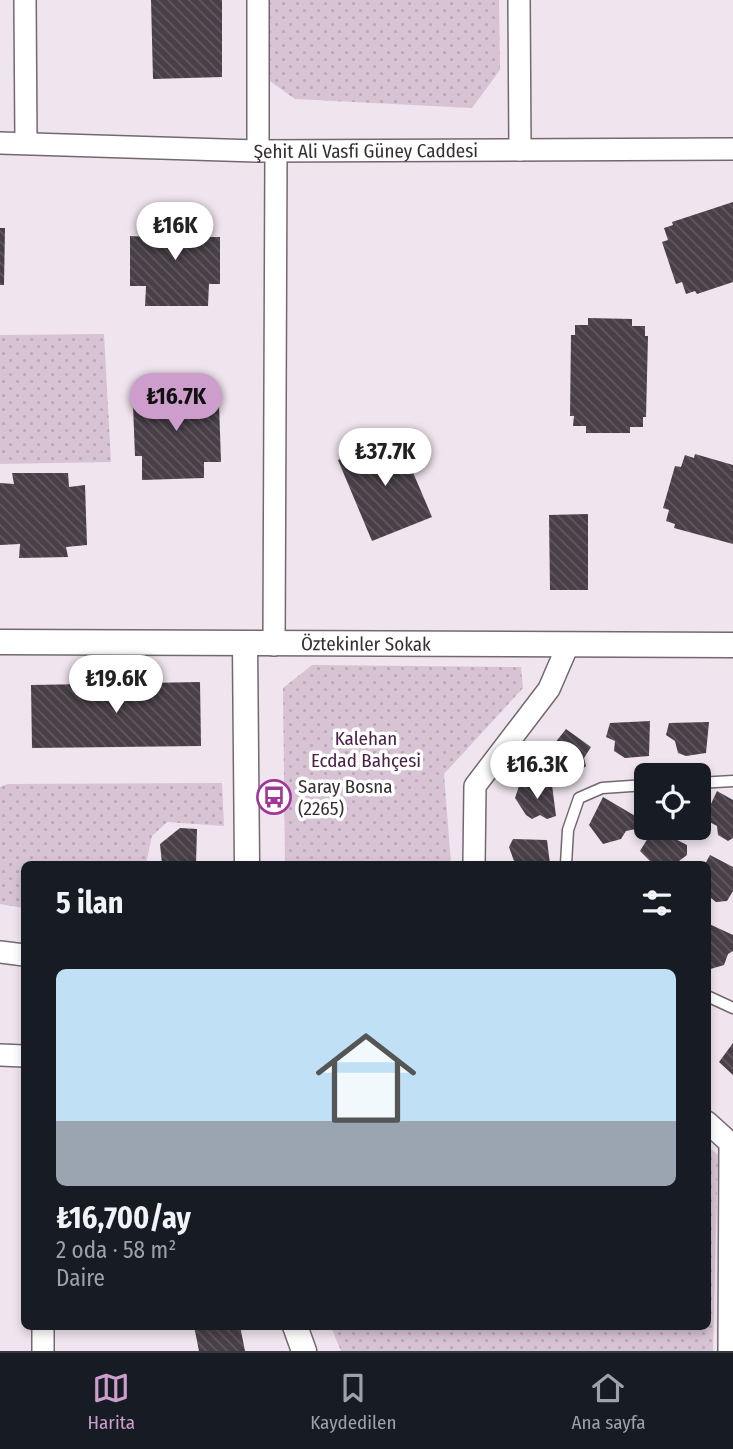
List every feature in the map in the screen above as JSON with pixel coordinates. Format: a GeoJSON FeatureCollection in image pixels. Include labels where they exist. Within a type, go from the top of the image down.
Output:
{"type":"FeatureCollection","features":[{"type":"Feature","properties":{"kind":"street"},"geometry":{"type":"LineString","coordinates":[[24,0],[26,143]]}},
{"type":"Feature","properties":{"kind":"street"},"geometry":{"type":"LineString","coordinates":[[258,0],[267,151],[274,646]]}},
{"type":"Feature","properties":{"kind":"street"},"geometry":{"type":"LineString","coordinates":[[519,0],[520,150]]}},
{"type":"Feature","properties":{"kind":"street","name":"Şehit Ali Vasfi Güney Caddesi"},"geometry":{"type":"LineString","coordinates":[[0,142],[267,151],[733,149]]}},
{"type":"Feature","properties":{"kind":"street","name":"Öztekinler Sokak"},"geometry":{"type":"LineString","coordinates":[[0,642],[245,646],[733,646]]}},
{"type":"Feature","properties":{"kind":"street"},"geometry":{"type":"LineString","coordinates":[[245,646],[247,861]]}},
{"type":"Feature","properties":{"kind":"street"},"geometry":{"type":"LineString","coordinates":[[474,861],[475,786],[549,690],[568,646]]}},
{"type":"Feature","properties":{"kind":"street"},"geometry":{"type":"LineString","coordinates":[[0,952],[21,955]]}},
{"type":"Feature","properties":{"kind":"street"},"geometry":{"type":"LineString","coordinates":[[0,1055],[21,1056]]}},
{"type":"Feature","properties":{"kind":"street"},"geometry":{"type":"LineString","coordinates":[[711,1125],[730,1143],[729,1351]]}},
{"type":"Feature","properties":{"kind":"street"},"geometry":{"type":"LineString","coordinates":[[43,1330],[43,1351]]}},
{"type":"Feature","properties":{"kind":"street"},"geometry":{"type":"LineString","coordinates":[[296,1330],[304,1351]]}},
{"type":"Feature","properties":{"kind":"lane"},"geometry":{"type":"LineString","coordinates":[[711,782],[733,781]]}},
{"type":"Feature","properties":{"kind":"lane"},"geometry":{"type":"LineString","coordinates":[[566,861],[568,830],[579,798],[602,788],[634,786]]}},
{"type":"Feature","properties":{"kind":"lane"},"geometry":{"type":"LineString","coordinates":[[711,998],[733,1008]]}},
{"type":"Feature","properties":{"kind":"green space"},"geometry":{"type":"Polygon","coordinates":[[[267,0],[499,0],[500,70],[472,108],[295,99],[267,79],[267,0]]]}},
{"type":"Feature","properties":{"kind":"green space"},"geometry":{"type":"Polygon","coordinates":[[[104,334],[111,462],[0,464],[0,335],[104,334]]]}},
{"type":"Feature","properties":{"kind":"green space","name":"Kalehan Ecdad Bahçesi"},"geometry":{"type":"Polygon","coordinates":[[[312,665],[521,667],[523,688],[444,774],[451,861],[285,861],[283,688],[312,665]]]}},
{"type":"Feature","properties":{"kind":"green space"},"geometry":{"type":"Polygon","coordinates":[[[222,783],[224,826],[167,822],[152,836],[147,861],[21,861],[21,908],[0,904],[0,787],[8,784],[222,783]]]}},
{"type":"Feature","properties":{"kind":"green space"},"geometry":{"type":"Polygon","coordinates":[[[711,1149],[718,1155],[713,1351],[341,1351],[332,1330],[711,1330],[711,1149]]]}},
{"type":"Feature","properties":{"kind":"building"},"geometry":{"type":"Polygon","coordinates":[[[151,0],[222,0],[222,77],[153,79],[151,0]]]}},
{"type":"Feature","properties":{"kind":"building"},"geometry":{"type":"Polygon","coordinates":[[[733,202],[733,282],[697,294],[695,291],[686,294],[682,282],[676,284],[662,242],[668,240],[664,228],[673,225],[672,222],[733,202]]]}},
{"type":"Feature","properties":{"kind":"building"},"geometry":{"type":"Polygon","coordinates":[[[143,217],[207,218],[206,237],[220,237],[220,284],[209,284],[208,306],[145,306],[146,286],[130,286],[130,236],[147,237],[143,217]]]}},
{"type":"Feature","properties":{"kind":"building"},"geometry":{"type":"Polygon","coordinates":[[[0,228],[5,228],[4,285],[0,285],[0,228]]]}},
{"type":"Feature","properties":{"kind":"building"},"geometry":{"type":"Polygon","coordinates":[[[588,318],[632,319],[632,326],[645,326],[645,336],[648,336],[646,417],[643,417],[643,427],[630,427],[630,433],[586,433],[586,426],[573,426],[574,416],[570,416],[571,335],[575,335],[575,325],[588,325],[588,318]]]}},
{"type":"Feature","properties":{"kind":"building"},"geometry":{"type":"Polygon","coordinates":[[[203,385],[204,405],[219,404],[221,462],[204,462],[204,478],[142,480],[142,456],[135,456],[133,405],[145,405],[144,387],[203,385]]]}},
{"type":"Feature","properties":{"kind":"building"},"geometry":{"type":"Polygon","coordinates":[[[397,435],[432,517],[372,541],[338,460],[397,435]]]}},
{"type":"Feature","properties":{"kind":"building"},"geometry":{"type":"Polygon","coordinates":[[[695,454],[733,465],[733,544],[674,528],[675,524],[666,521],[669,510],[663,508],[675,466],[681,467],[685,455],[694,458],[695,454]]]}},
{"type":"Feature","properties":{"kind":"building"},"geometry":{"type":"Polygon","coordinates":[[[12,473],[68,473],[69,487],[85,485],[87,545],[66,547],[68,557],[19,558],[20,544],[0,545],[0,483],[14,484],[12,473]]]}},
{"type":"Feature","properties":{"kind":"building"},"geometry":{"type":"Polygon","coordinates":[[[588,514],[588,590],[550,590],[549,515],[588,514]]]}},
{"type":"Feature","properties":{"kind":"building"},"geometry":{"type":"Polygon","coordinates":[[[200,682],[201,746],[32,748],[31,685],[200,682]]]}},
{"type":"Feature","properties":{"kind":"building"},"geometry":{"type":"Polygon","coordinates":[[[650,721],[649,756],[625,758],[614,751],[615,741],[606,737],[610,723],[650,721]]]}},
{"type":"Feature","properties":{"kind":"building"},"geometry":{"type":"Polygon","coordinates":[[[709,722],[706,753],[686,756],[678,753],[675,741],[666,735],[669,723],[709,722]]]}},
{"type":"Feature","properties":{"kind":"building"},"geometry":{"type":"Polygon","coordinates":[[[566,729],[591,747],[584,758],[586,766],[579,772],[555,768],[547,753],[566,729]]]}},
{"type":"Feature","properties":{"kind":"building"},"geometry":{"type":"Polygon","coordinates":[[[552,785],[556,816],[547,819],[540,815],[532,819],[526,815],[515,798],[519,786],[552,785]]]}},
{"type":"Feature","properties":{"kind":"building"},"geometry":{"type":"Polygon","coordinates":[[[717,791],[733,800],[733,838],[728,841],[718,835],[717,826],[711,823],[711,804],[717,791]]]}},
{"type":"Feature","properties":{"kind":"building"},"geometry":{"type":"Polygon","coordinates":[[[603,797],[634,815],[634,829],[626,831],[621,839],[603,844],[589,825],[603,797]]]}},
{"type":"Feature","properties":{"kind":"building"},"geometry":{"type":"Polygon","coordinates":[[[180,828],[197,829],[196,861],[162,861],[160,844],[180,828]]]}},
{"type":"Feature","properties":{"kind":"building"},"geometry":{"type":"Polygon","coordinates":[[[513,839],[547,840],[550,861],[514,861],[509,847],[513,839]]]}},
{"type":"Feature","properties":{"kind":"building"},"geometry":{"type":"Polygon","coordinates":[[[647,840],[677,840],[687,845],[687,855],[679,861],[650,861],[640,851],[647,840]]]}},
{"type":"Feature","properties":{"kind":"building"},"geometry":{"type":"Polygon","coordinates":[[[710,855],[733,867],[733,891],[727,901],[716,902],[711,898],[711,861],[707,861],[710,855]]]}},
{"type":"Feature","properties":{"kind":"building"},"geometry":{"type":"Polygon","coordinates":[[[711,925],[733,935],[733,951],[728,954],[724,965],[711,969],[711,925]]]}},
{"type":"Feature","properties":{"kind":"building"},"geometry":{"type":"Polygon","coordinates":[[[733,1043],[733,1075],[719,1062],[733,1043]]]}},
{"type":"Feature","properties":{"kind":"building"},"geometry":{"type":"Polygon","coordinates":[[[195,1330],[241,1330],[245,1351],[199,1351],[195,1330]]]}},
{"type":"Feature","properties":{"kind":"place","name":"Saray Bosna (2265)"},"geometry":{"type":"Point","coordinates":[274,797]}}]}
